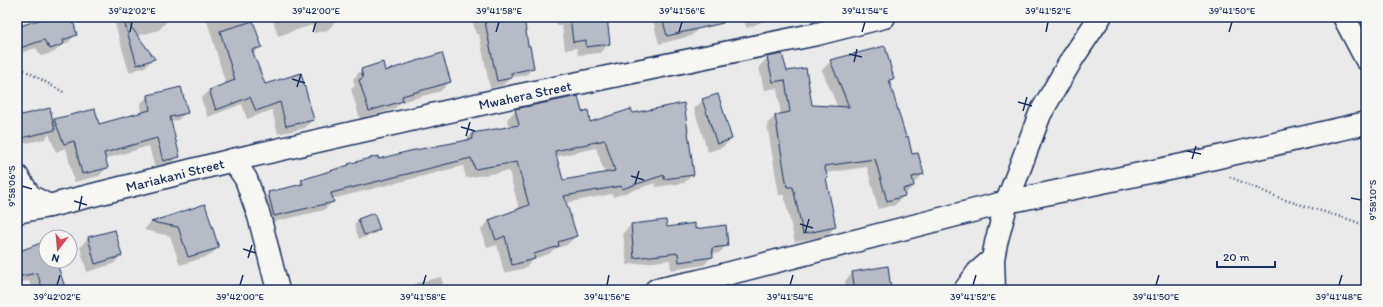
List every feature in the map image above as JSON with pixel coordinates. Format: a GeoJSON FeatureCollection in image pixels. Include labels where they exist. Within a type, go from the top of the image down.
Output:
{"type":"FeatureCollection","features":[{"type":"Feature","properties":{"kind":"street","name":"Mwahera Street"},"geometry":{"type":"LineString","coordinates":[[233,160],[516,96],[817,34],[884,17]]}},
{"type":"Feature","properties":{"kind":"street"},"geometry":{"type":"LineString","coordinates":[[994,290],[993,259],[996,243],[1008,202],[1040,114],[1072,59],[1100,17]]}},
{"type":"Feature","properties":{"kind":"street"},"geometry":{"type":"LineString","coordinates":[[1344,17],[1366,59]]}},
{"type":"Feature","properties":{"kind":"street"},"geometry":{"type":"LineString","coordinates":[[656,290],[706,279],[1008,202],[1197,162],[1366,123]]}},
{"type":"Feature","properties":{"kind":"street","name":"Mariakani Street"},"geometry":{"type":"LineString","coordinates":[[17,212],[49,206],[233,160],[246,179],[259,216],[278,290]]}},
{"type":"Feature","properties":{"kind":"street"},"geometry":{"type":"LineString","coordinates":[[17,176],[30,196],[49,206]]}},
{"type":"Feature","properties":{"kind":"street"},"geometry":{"type":"LineString","coordinates":[[965,290],[978,272],[993,259]]}},
{"type":"Feature","properties":{"kind":"path"},"geometry":{"type":"LineString","coordinates":[[17,66],[65,93]]}},
{"type":"Feature","properties":{"kind":"path"},"geometry":{"type":"LineString","coordinates":[[1226,174],[1282,199],[1318,211],[1350,219],[1366,228]]}},
{"type":"Feature","properties":{"kind":"building"},"geometry":{"type":"Polygon","coordinates":[[[48,17],[72,17],[77,35],[63,40],[64,44],[50,49],[44,40],[17,49],[17,27],[48,17]]]}},
{"type":"Feature","properties":{"kind":"building"},"geometry":{"type":"Polygon","coordinates":[[[484,17],[524,17],[528,46],[530,46],[534,68],[511,73],[512,78],[497,81],[484,17]]]}},
{"type":"Feature","properties":{"kind":"building"},"geometry":{"type":"Polygon","coordinates":[[[570,17],[607,17],[610,44],[586,47],[586,40],[573,42],[570,17]]]}},
{"type":"Feature","properties":{"kind":"building"},"geometry":{"type":"Polygon","coordinates":[[[662,17],[722,17],[723,23],[667,36],[662,17]]]}},
{"type":"Feature","properties":{"kind":"building"},"geometry":{"type":"Polygon","coordinates":[[[126,20],[155,59],[137,65],[124,21],[126,20]]]}},
{"type":"Feature","properties":{"kind":"building"},"geometry":{"type":"Polygon","coordinates":[[[253,21],[262,47],[252,50],[265,84],[301,73],[314,120],[286,126],[280,102],[256,111],[250,97],[216,110],[209,90],[235,80],[220,31],[253,21]]]}},
{"type":"Feature","properties":{"kind":"building"},"geometry":{"type":"Polygon","coordinates":[[[885,46],[894,79],[889,80],[906,137],[908,136],[912,154],[918,153],[924,174],[912,177],[914,186],[903,189],[905,196],[887,201],[875,159],[824,166],[828,178],[826,178],[836,227],[803,234],[793,187],[787,187],[775,115],[790,112],[785,80],[773,82],[767,57],[782,54],[787,71],[806,68],[812,105],[849,107],[830,60],[885,46]]]}},
{"type":"Feature","properties":{"kind":"building"},"geometry":{"type":"Polygon","coordinates":[[[442,53],[451,82],[402,96],[403,101],[369,111],[359,80],[363,78],[361,69],[383,62],[385,71],[442,53]]]}},
{"type":"Feature","properties":{"kind":"building"},"geometry":{"type":"Polygon","coordinates":[[[181,87],[188,113],[170,117],[180,157],[163,161],[157,138],[104,153],[108,168],[82,174],[74,141],[64,144],[54,119],[95,109],[99,124],[150,110],[148,95],[181,87]]]}},
{"type":"Feature","properties":{"kind":"building"},"geometry":{"type":"Polygon","coordinates":[[[718,94],[732,139],[717,144],[702,99],[718,94]]]}},
{"type":"Feature","properties":{"kind":"building"},"geometry":{"type":"Polygon","coordinates":[[[578,96],[582,112],[588,110],[590,122],[631,109],[633,113],[684,103],[694,175],[664,179],[664,175],[622,189],[621,186],[564,196],[577,236],[558,242],[559,246],[534,254],[535,259],[512,265],[505,236],[496,240],[489,220],[529,205],[517,162],[475,169],[471,158],[331,193],[334,202],[274,216],[268,192],[303,184],[301,180],[349,165],[348,164],[378,156],[378,159],[410,151],[473,139],[472,133],[519,125],[515,109],[578,96]],[[605,140],[555,151],[563,180],[615,171],[605,140]]]}},
{"type":"Feature","properties":{"kind":"building"},"geometry":{"type":"Polygon","coordinates":[[[50,108],[55,130],[17,139],[17,116],[50,108]]]}},
{"type":"Feature","properties":{"kind":"building"},"geometry":{"type":"Polygon","coordinates":[[[205,204],[219,248],[188,257],[178,227],[151,222],[205,204]]]}},
{"type":"Feature","properties":{"kind":"building"},"geometry":{"type":"Polygon","coordinates":[[[374,213],[380,230],[364,235],[358,219],[374,213]]]}},
{"type":"Feature","properties":{"kind":"building"},"geometry":{"type":"Polygon","coordinates":[[[666,220],[667,227],[695,223],[695,229],[726,225],[728,246],[712,248],[713,257],[679,262],[678,253],[634,258],[631,224],[666,220]]]}},
{"type":"Feature","properties":{"kind":"building"},"geometry":{"type":"Polygon","coordinates":[[[115,230],[122,256],[95,264],[88,237],[115,230]]]}},
{"type":"Feature","properties":{"kind":"building"},"geometry":{"type":"Polygon","coordinates":[[[38,244],[38,269],[59,269],[66,290],[43,290],[37,273],[17,277],[17,252],[38,244]]]}},
{"type":"Feature","properties":{"kind":"building"},"geometry":{"type":"Polygon","coordinates":[[[888,266],[891,290],[855,290],[852,272],[888,266]]]}}]}
